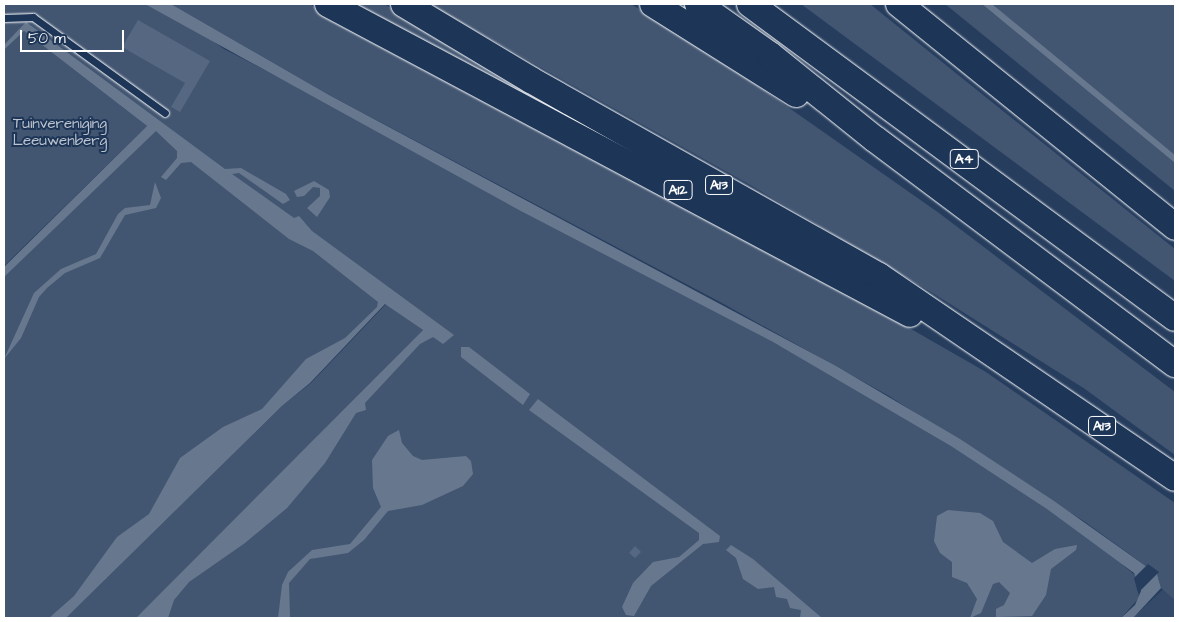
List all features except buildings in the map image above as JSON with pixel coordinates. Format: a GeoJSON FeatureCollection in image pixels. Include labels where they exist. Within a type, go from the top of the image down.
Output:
{"type":"FeatureCollection","features":[{"type":"Feature","properties":{"kind":"highway","name":"A12"},"geometry":{"type":"LineString","coordinates":[[328,4],[1028,376]]}},
{"type":"Feature","properties":{"kind":"highway","name":"A13"},"geometry":{"type":"LineString","coordinates":[[404,4],[531,80],[880,276],[1175,478]]}},
{"type":"Feature","properties":{"kind":"highway"},"geometry":{"type":"LineString","coordinates":[[653,4],[804,100],[875,138]]}},
{"type":"Feature","properties":{"kind":"highway","name":"A4"},"geometry":{"type":"LineString","coordinates":[[698,4],[770,55],[875,138],[1175,364]]}},
{"type":"Feature","properties":{"kind":"highway","name":"A4"},"geometry":{"type":"LineString","coordinates":[[750,4],[1175,318]]}},
{"type":"Feature","properties":{"kind":"highway"},"geometry":{"type":"LineString","coordinates":[[905,8],[1175,227]]}},
{"type":"Feature","properties":{"kind":"lane"},"geometry":{"type":"LineString","coordinates":[[4,18],[33,17],[165,113]]}},
{"type":"Feature","properties":{"kind":"shaded area"},"geometry":{"type":"Polygon","coordinates":[[[145,4],[171,4],[329,95],[836,366],[960,439],[1054,501],[1157,574],[1161,588],[1133,618],[1121,618],[1135,605],[1141,591],[1134,573],[1047,509],[951,446],[773,342],[519,210],[145,4]]]}},
{"type":"Feature","properties":{"kind":"shaded area"},"geometry":{"type":"Polygon","coordinates":[[[982,4],[992,4],[1175,155],[1175,163],[982,4]]]}},
{"type":"Feature","properties":{"kind":"shaded area"},"geometry":{"type":"Polygon","coordinates":[[[26,22],[225,169],[241,168],[286,194],[290,200],[283,204],[239,173],[232,174],[294,218],[299,216],[312,231],[454,335],[443,344],[433,337],[420,344],[365,403],[366,410],[356,413],[325,463],[287,508],[245,543],[189,582],[174,600],[168,618],[136,618],[423,330],[385,304],[310,383],[282,406],[66,618],[49,618],[74,596],[117,537],[149,514],[180,458],[223,427],[262,409],[306,359],[345,338],[377,307],[378,302],[313,251],[289,239],[191,162],[181,163],[166,180],[161,177],[177,158],[177,151],[156,131],[4,277],[4,267],[147,126],[24,31],[4,50],[4,45],[26,22]]]}},
{"type":"Feature","properties":{"kind":"shaded area"},"geometry":{"type":"Polygon","coordinates":[[[314,181],[329,190],[330,197],[317,217],[307,208],[320,196],[320,188],[313,187],[304,196],[297,197],[294,191],[314,181]]]}},
{"type":"Feature","properties":{"kind":"shaded area"},"geometry":{"type":"Polygon","coordinates":[[[155,182],[161,198],[156,208],[125,215],[100,258],[65,273],[47,288],[39,297],[21,338],[4,359],[34,293],[61,269],[96,254],[118,214],[125,208],[150,205],[155,182]]]}},
{"type":"Feature","properties":{"kind":"shaded area"},"geometry":{"type":"Polygon","coordinates":[[[461,347],[469,347],[530,394],[523,405],[461,357],[461,347]]]}},
{"type":"Feature","properties":{"kind":"shaded area"},"geometry":{"type":"Polygon","coordinates":[[[538,399],[720,536],[719,542],[703,544],[651,586],[634,616],[626,615],[622,607],[633,583],[653,562],[679,557],[699,540],[699,533],[529,410],[538,399]]]}},
{"type":"Feature","properties":{"kind":"shaded area"},"geometry":{"type":"Polygon","coordinates":[[[399,430],[402,443],[413,456],[422,460],[466,456],[471,461],[473,474],[463,486],[422,505],[388,511],[364,540],[348,553],[310,559],[289,583],[290,617],[278,618],[282,585],[288,572],[312,550],[350,544],[381,507],[373,488],[372,460],[388,436],[399,430]]]}},
{"type":"Feature","properties":{"kind":"shaded area"},"geometry":{"type":"Polygon","coordinates":[[[948,510],[980,513],[993,521],[1003,542],[1032,563],[1055,549],[1077,545],[1076,550],[1051,569],[1046,595],[1032,616],[996,617],[996,609],[1004,605],[1010,593],[999,582],[993,584],[981,613],[970,618],[977,599],[967,583],[952,577],[952,562],[940,553],[934,541],[937,516],[948,510]]]}},
{"type":"Feature","properties":{"kind":"shaded area"},"geometry":{"type":"Polygon","coordinates":[[[731,545],[753,559],[822,618],[800,618],[801,610],[790,608],[787,599],[776,597],[774,587],[758,589],[743,579],[736,558],[726,550],[731,545]]]}},
{"type":"Feature","properties":{"kind":"shaded area"},"geometry":{"type":"Polygon","coordinates":[[[1168,585],[1175,592],[1175,618],[1132,618],[1168,585]]]}},
{"type":"Feature","properties":{"kind":"green space"},"geometry":{"type":"Polygon","coordinates":[[[4,4],[162,4],[224,49],[546,216],[975,454],[1127,558],[1122,564],[1137,577],[1139,598],[1121,618],[140,618],[430,328],[389,299],[60,618],[4,618],[4,273],[156,124],[28,26],[4,48],[4,4]]]}},
{"type":"Feature","properties":{"kind":"green space"},"geometry":{"type":"Polygon","coordinates":[[[171,4],[309,4],[810,271],[986,372],[1175,503],[1175,600],[1161,588],[1157,574],[1085,522],[889,396],[722,303],[329,95],[171,4]]]}},
{"type":"Feature","properties":{"kind":"green space"},"geometry":{"type":"Polygon","coordinates":[[[350,4],[384,4],[583,124],[579,125],[350,4]]]}},
{"type":"Feature","properties":{"kind":"green space"},"geometry":{"type":"Polygon","coordinates":[[[428,4],[631,4],[729,66],[939,213],[1175,392],[1175,455],[1085,389],[931,292],[752,186],[428,4]]]}},
{"type":"Feature","properties":{"kind":"green space"},"geometry":{"type":"Polygon","coordinates":[[[801,4],[870,4],[1175,249],[1175,281],[801,4]]]}},
{"type":"Feature","properties":{"kind":"green space"},"geometry":{"type":"Polygon","coordinates":[[[945,4],[982,4],[1175,163],[1175,191],[945,4]]]}},
{"type":"Feature","properties":{"kind":"green space"},"geometry":{"type":"Polygon","coordinates":[[[992,4],[1175,4],[1175,155],[1022,31],[992,4]]]}},
{"type":"Feature","properties":{"kind":"green space","name":"Tuinvereniging Leeuwenberg"},"geometry":{"type":"Polygon","coordinates":[[[24,31],[147,126],[4,266],[4,50],[24,31]]]}},
{"type":"Feature","properties":{"kind":"green space"},"geometry":{"type":"Polygon","coordinates":[[[386,304],[423,330],[154,601],[136,618],[66,618],[282,406],[311,383],[386,304]]]}},
{"type":"Feature","properties":{"kind":"pier"},"geometry":{"type":"Polygon","coordinates":[[[1148,564],[1159,572],[1138,593],[1134,578],[1148,564]]]}}]}
